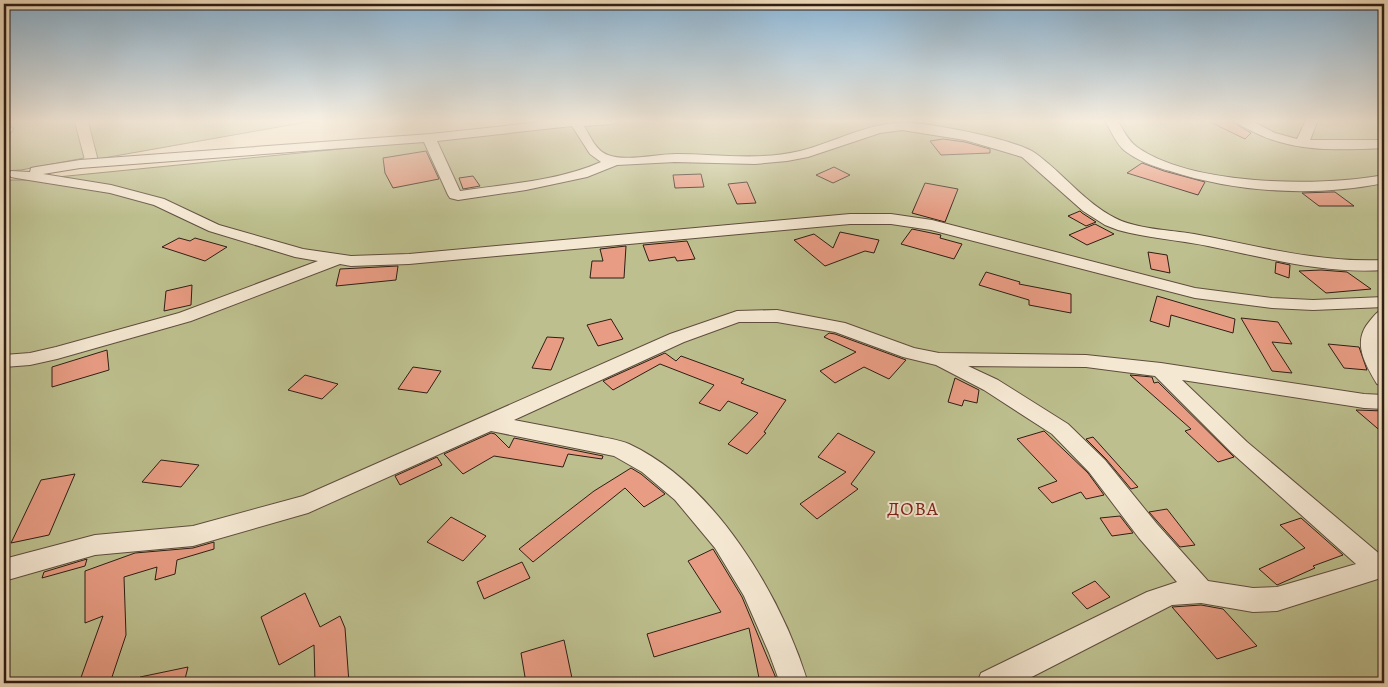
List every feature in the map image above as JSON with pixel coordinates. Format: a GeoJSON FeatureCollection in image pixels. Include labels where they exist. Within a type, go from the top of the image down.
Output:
{"type":"FeatureCollection","features":[{"type":"Feature","properties":{"kind":"street"},"geometry":{"type":"LineString","coordinates":[[10,174],[80,164],[241,152]]}},
{"type":"Feature","properties":{"kind":"street"},"geometry":{"type":"LineString","coordinates":[[434,152],[455,195],[458,196],[526,186],[587,173],[616,160]]}},
{"type":"Feature","properties":{"kind":"street"},"geometry":{"type":"LineString","coordinates":[[595,152],[604,158],[616,160],[674,158],[731,161],[786,157],[810,152]]}},
{"type":"Feature","properties":{"kind":"street"},"geometry":{"type":"LineString","coordinates":[[1020,152],[1027,154],[1082,202],[1112,224],[1219,243],[1324,265],[1366,266],[1384,264]]}},
{"type":"Feature","properties":{"kind":"street"},"geometry":{"type":"LineString","coordinates":[[1136,152],[1145,158],[1172,168],[1202,175],[1266,184],[1330,187],[1384,179]]}},
{"type":"Feature","properties":{"kind":"street"},"geometry":{"type":"LineString","coordinates":[[10,174],[112,189],[159,202],[214,228],[247,239],[301,254],[336,260],[409,259],[850,219],[891,219],[932,225],[1196,293],[1264,302],[1297,304],[1384,302]]}},
{"type":"Feature","properties":{"kind":"street"},"geometry":{"type":"LineString","coordinates":[[4,361],[30,359],[57,353],[185,317],[336,260]]}},
{"type":"Feature","properties":{"kind":"street"},"geometry":{"type":"LineString","coordinates":[[4,570],[95,545],[193,536],[260,519],[308,504],[677,338],[726,320],[748,315],[797,318],[840,327],[910,353],[940,359],[1086,361],[1161,370],[1364,401],[1384,402]]}},
{"type":"Feature","properties":{"kind":"street"},"geometry":{"type":"LineString","coordinates":[[1384,315],[1371,332],[1369,340],[1374,359],[1384,378]]}},
{"type":"Feature","properties":{"kind":"street"},"geometry":{"type":"LineString","coordinates":[[940,359],[990,385],[1060,429],[1097,466],[1154,538],[1201,591]]}},
{"type":"Feature","properties":{"kind":"street"},"geometry":{"type":"LineString","coordinates":[[1161,370],[1262,467],[1381,567]]}},
{"type":"Feature","properties":{"kind":"street"},"geometry":{"type":"LineString","coordinates":[[491,423],[620,449],[644,462],[683,494],[724,541],[754,588],[783,652],[794,683]]}},
{"type":"Feature","properties":{"kind":"street"},"geometry":{"type":"LineString","coordinates":[[991,683],[1171,594],[1201,591],[1266,600],[1381,567]]}},
{"type":"Feature","properties":{"kind":"green space"},"geometry":{"type":"Polygon","coordinates":[[[4,152],[82,152],[84,158],[21,170],[4,171],[4,152]]]}},
{"type":"Feature","properties":{"kind":"green space"},"geometry":{"type":"Polygon","coordinates":[[[96,152],[137,152],[98,159],[96,152]]]}},
{"type":"Feature","properties":{"kind":"green space"},"geometry":{"type":"Polygon","coordinates":[[[309,152],[1384,152],[1384,683],[4,683],[4,180],[27,180],[309,152]]]}},
{"type":"Feature","properties":{"kind":"building"},"geometry":{"type":"Polygon","coordinates":[[[426,152],[439,179],[393,188],[385,173],[383,158],[426,152]]]}},
{"type":"Feature","properties":{"kind":"building"},"geometry":{"type":"Polygon","coordinates":[[[939,152],[990,152],[990,153],[941,155],[939,152]]]}},
{"type":"Feature","properties":{"kind":"building"},"geometry":{"type":"Polygon","coordinates":[[[1142,163],[1205,182],[1198,195],[1127,173],[1142,163]]]}},
{"type":"Feature","properties":{"kind":"building"},"geometry":{"type":"Polygon","coordinates":[[[834,167],[850,175],[833,183],[816,175],[834,167]]]}},
{"type":"Feature","properties":{"kind":"building"},"geometry":{"type":"Polygon","coordinates":[[[701,174],[704,187],[675,188],[673,175],[701,174]]]}},
{"type":"Feature","properties":{"kind":"building"},"geometry":{"type":"Polygon","coordinates":[[[473,176],[480,186],[463,189],[459,178],[473,176]]]}},
{"type":"Feature","properties":{"kind":"building"},"geometry":{"type":"Polygon","coordinates":[[[747,182],[756,203],[737,204],[728,184],[747,182]]]}},
{"type":"Feature","properties":{"kind":"building"},"geometry":{"type":"Polygon","coordinates":[[[925,183],[958,189],[945,222],[912,213],[925,183]]]}},
{"type":"Feature","properties":{"kind":"building"},"geometry":{"type":"Polygon","coordinates":[[[1335,192],[1354,206],[1319,206],[1302,193],[1335,192]]]}},
{"type":"Feature","properties":{"kind":"building"},"geometry":{"type":"Polygon","coordinates":[[[1080,211],[1096,222],[1086,226],[1068,216],[1080,211]]]}},
{"type":"Feature","properties":{"kind":"building"},"geometry":{"type":"Polygon","coordinates":[[[1095,224],[1114,234],[1087,245],[1069,235],[1095,224]]]}},
{"type":"Feature","properties":{"kind":"building"},"geometry":{"type":"Polygon","coordinates":[[[912,229],[941,235],[940,238],[962,244],[954,259],[901,244],[912,229]]]}},
{"type":"Feature","properties":{"kind":"building"},"geometry":{"type":"Polygon","coordinates":[[[840,232],[879,240],[874,253],[865,251],[825,266],[794,240],[814,234],[833,248],[840,232]]]}},
{"type":"Feature","properties":{"kind":"building"},"geometry":{"type":"Polygon","coordinates":[[[179,238],[190,241],[195,238],[227,247],[205,261],[162,247],[179,238]]]}},
{"type":"Feature","properties":{"kind":"building"},"geometry":{"type":"Polygon","coordinates":[[[687,241],[695,259],[677,261],[675,257],[649,261],[643,245],[687,241]]]}},
{"type":"Feature","properties":{"kind":"building"},"geometry":{"type":"Polygon","coordinates":[[[626,246],[624,278],[590,278],[592,261],[603,261],[600,249],[626,246]]]}},
{"type":"Feature","properties":{"kind":"building"},"geometry":{"type":"Polygon","coordinates":[[[1148,252],[1167,255],[1170,273],[1151,269],[1148,252]]]}},
{"type":"Feature","properties":{"kind":"building"},"geometry":{"type":"Polygon","coordinates":[[[1276,262],[1290,265],[1289,278],[1275,273],[1276,262]]]}},
{"type":"Feature","properties":{"kind":"building"},"geometry":{"type":"Polygon","coordinates":[[[398,266],[396,280],[336,286],[340,269],[398,266]]]}},
{"type":"Feature","properties":{"kind":"building"},"geometry":{"type":"Polygon","coordinates":[[[1299,271],[1347,272],[1371,289],[1326,293],[1299,271]]]}},
{"type":"Feature","properties":{"kind":"building"},"geometry":{"type":"Polygon","coordinates":[[[986,272],[1020,282],[1019,284],[1071,294],[1071,313],[1029,305],[1029,300],[979,285],[986,272]]]}},
{"type":"Feature","properties":{"kind":"building"},"geometry":{"type":"Polygon","coordinates":[[[192,285],[191,305],[164,311],[166,291],[192,285]]]}},
{"type":"Feature","properties":{"kind":"building"},"geometry":{"type":"Polygon","coordinates":[[[1157,296],[1235,319],[1233,333],[1171,315],[1169,327],[1150,321],[1157,296]]]}},
{"type":"Feature","properties":{"kind":"building"},"geometry":{"type":"Polygon","coordinates":[[[1241,318],[1278,322],[1292,344],[1272,342],[1292,373],[1272,371],[1241,318]]]}},
{"type":"Feature","properties":{"kind":"building"},"geometry":{"type":"Polygon","coordinates":[[[611,319],[623,339],[598,346],[587,325],[611,319]]]}},
{"type":"Feature","properties":{"kind":"building"},"geometry":{"type":"Polygon","coordinates":[[[829,333],[906,360],[889,379],[864,367],[835,383],[820,371],[856,352],[824,337],[829,333]]]}},
{"type":"Feature","properties":{"kind":"building"},"geometry":{"type":"Polygon","coordinates":[[[547,337],[564,338],[551,370],[532,368],[547,337]]]}},
{"type":"Feature","properties":{"kind":"building"},"geometry":{"type":"Polygon","coordinates":[[[1328,344],[1359,347],[1367,370],[1344,368],[1328,344]]]}},
{"type":"Feature","properties":{"kind":"building"},"geometry":{"type":"Polygon","coordinates":[[[107,350],[109,370],[52,387],[52,367],[107,350]]]}},
{"type":"Feature","properties":{"kind":"building"},"geometry":{"type":"Polygon","coordinates":[[[665,353],[676,361],[681,356],[744,379],[741,383],[786,400],[764,432],[766,433],[747,454],[728,444],[758,413],[728,401],[720,411],[699,403],[714,385],[660,364],[613,390],[603,381],[665,353]]]}},
{"type":"Feature","properties":{"kind":"building"},"geometry":{"type":"Polygon","coordinates":[[[413,367],[441,371],[427,393],[398,389],[413,367]]]}},
{"type":"Feature","properties":{"kind":"building"},"geometry":{"type":"Polygon","coordinates":[[[305,375],[338,384],[322,399],[288,390],[305,375]]]}},
{"type":"Feature","properties":{"kind":"building"},"geometry":{"type":"Polygon","coordinates":[[[1130,375],[1152,377],[1154,383],[1158,382],[1234,457],[1218,462],[1185,431],[1191,429],[1130,375]]]}},
{"type":"Feature","properties":{"kind":"building"},"geometry":{"type":"Polygon","coordinates":[[[955,378],[979,390],[977,403],[964,400],[962,406],[948,402],[955,378]]]}},
{"type":"Feature","properties":{"kind":"building"},"geometry":{"type":"Polygon","coordinates":[[[1356,410],[1384,411],[1384,434],[1356,410]]]}},
{"type":"Feature","properties":{"kind":"building"},"geometry":{"type":"Polygon","coordinates":[[[1044,431],[1088,473],[1104,495],[1086,499],[1081,492],[1052,503],[1038,488],[1057,481],[1017,439],[1044,431]]]}},
{"type":"Feature","properties":{"kind":"building"},"geometry":{"type":"Polygon","coordinates":[[[491,433],[495,434],[509,448],[514,438],[603,456],[602,459],[568,454],[563,467],[494,456],[463,474],[444,454],[491,433]]]}},
{"type":"Feature","properties":{"kind":"building"},"geometry":{"type":"Polygon","coordinates":[[[838,433],[875,452],[851,484],[858,489],[817,519],[800,504],[846,472],[818,457],[838,433]]]}},
{"type":"Feature","properties":{"kind":"building"},"geometry":{"type":"Polygon","coordinates":[[[1093,437],[1138,487],[1131,489],[1086,439],[1093,437]]]}},
{"type":"Feature","properties":{"kind":"building"},"geometry":{"type":"Polygon","coordinates":[[[437,457],[442,465],[400,485],[395,476],[437,457]]]}},
{"type":"Feature","properties":{"kind":"building"},"geometry":{"type":"Polygon","coordinates":[[[161,460],[199,465],[181,487],[142,482],[161,460]]]}},
{"type":"Feature","properties":{"kind":"building"},"geometry":{"type":"Polygon","coordinates":[[[631,468],[665,494],[644,507],[625,488],[533,562],[519,549],[594,491],[631,468]]]}},
{"type":"Feature","properties":{"kind":"building"},"geometry":{"type":"Polygon","coordinates":[[[75,474],[49,535],[11,543],[41,480],[75,474]]]}},
{"type":"Feature","properties":{"kind":"building"},"geometry":{"type":"Polygon","coordinates":[[[1167,509],[1195,545],[1180,547],[1149,512],[1167,509]]]}},
{"type":"Feature","properties":{"kind":"building"},"geometry":{"type":"Polygon","coordinates":[[[1120,516],[1133,533],[1112,536],[1100,518],[1120,516]]]}},
{"type":"Feature","properties":{"kind":"building"},"geometry":{"type":"Polygon","coordinates":[[[451,517],[486,536],[463,561],[427,542],[451,517]]]}},
{"type":"Feature","properties":{"kind":"building"},"geometry":{"type":"Polygon","coordinates":[[[1301,518],[1343,555],[1313,566],[1315,568],[1277,585],[1259,569],[1305,548],[1280,525],[1301,518]]]}},
{"type":"Feature","properties":{"kind":"building"},"geometry":{"type":"Polygon","coordinates":[[[214,542],[214,549],[177,560],[175,574],[155,580],[157,567],[124,577],[126,635],[110,683],[79,683],[103,616],[85,623],[85,571],[135,553],[193,548],[214,542]]]}},
{"type":"Feature","properties":{"kind":"building"},"geometry":{"type":"Polygon","coordinates":[[[713,549],[742,597],[778,683],[760,683],[749,628],[654,657],[647,634],[721,612],[688,561],[713,549]]]}},
{"type":"Feature","properties":{"kind":"building"},"geometry":{"type":"Polygon","coordinates":[[[87,559],[85,566],[42,578],[44,572],[87,559]]]}},
{"type":"Feature","properties":{"kind":"building"},"geometry":{"type":"Polygon","coordinates":[[[522,562],[530,578],[484,599],[477,582],[522,562]]]}},
{"type":"Feature","properties":{"kind":"building"},"geometry":{"type":"Polygon","coordinates":[[[1095,581],[1110,597],[1087,609],[1072,593],[1095,581]]]}},
{"type":"Feature","properties":{"kind":"building"},"geometry":{"type":"Polygon","coordinates":[[[305,593],[320,627],[340,616],[345,628],[349,683],[315,683],[314,645],[279,665],[261,617],[305,593]]]}},
{"type":"Feature","properties":{"kind":"building"},"geometry":{"type":"Polygon","coordinates":[[[1201,605],[1223,609],[1257,646],[1217,659],[1172,607],[1201,605]]]}},
{"type":"Feature","properties":{"kind":"building"},"geometry":{"type":"Polygon","coordinates":[[[564,640],[573,683],[526,683],[521,653],[564,640]]]}},
{"type":"Feature","properties":{"kind":"building"},"geometry":{"type":"Polygon","coordinates":[[[188,667],[184,683],[141,683],[140,677],[188,667]]]}},
{"type":"Feature","properties":{"kind":"district","name":"ДОВА"},"geometry":{"type":"Point","coordinates":[913,508]}}]}
